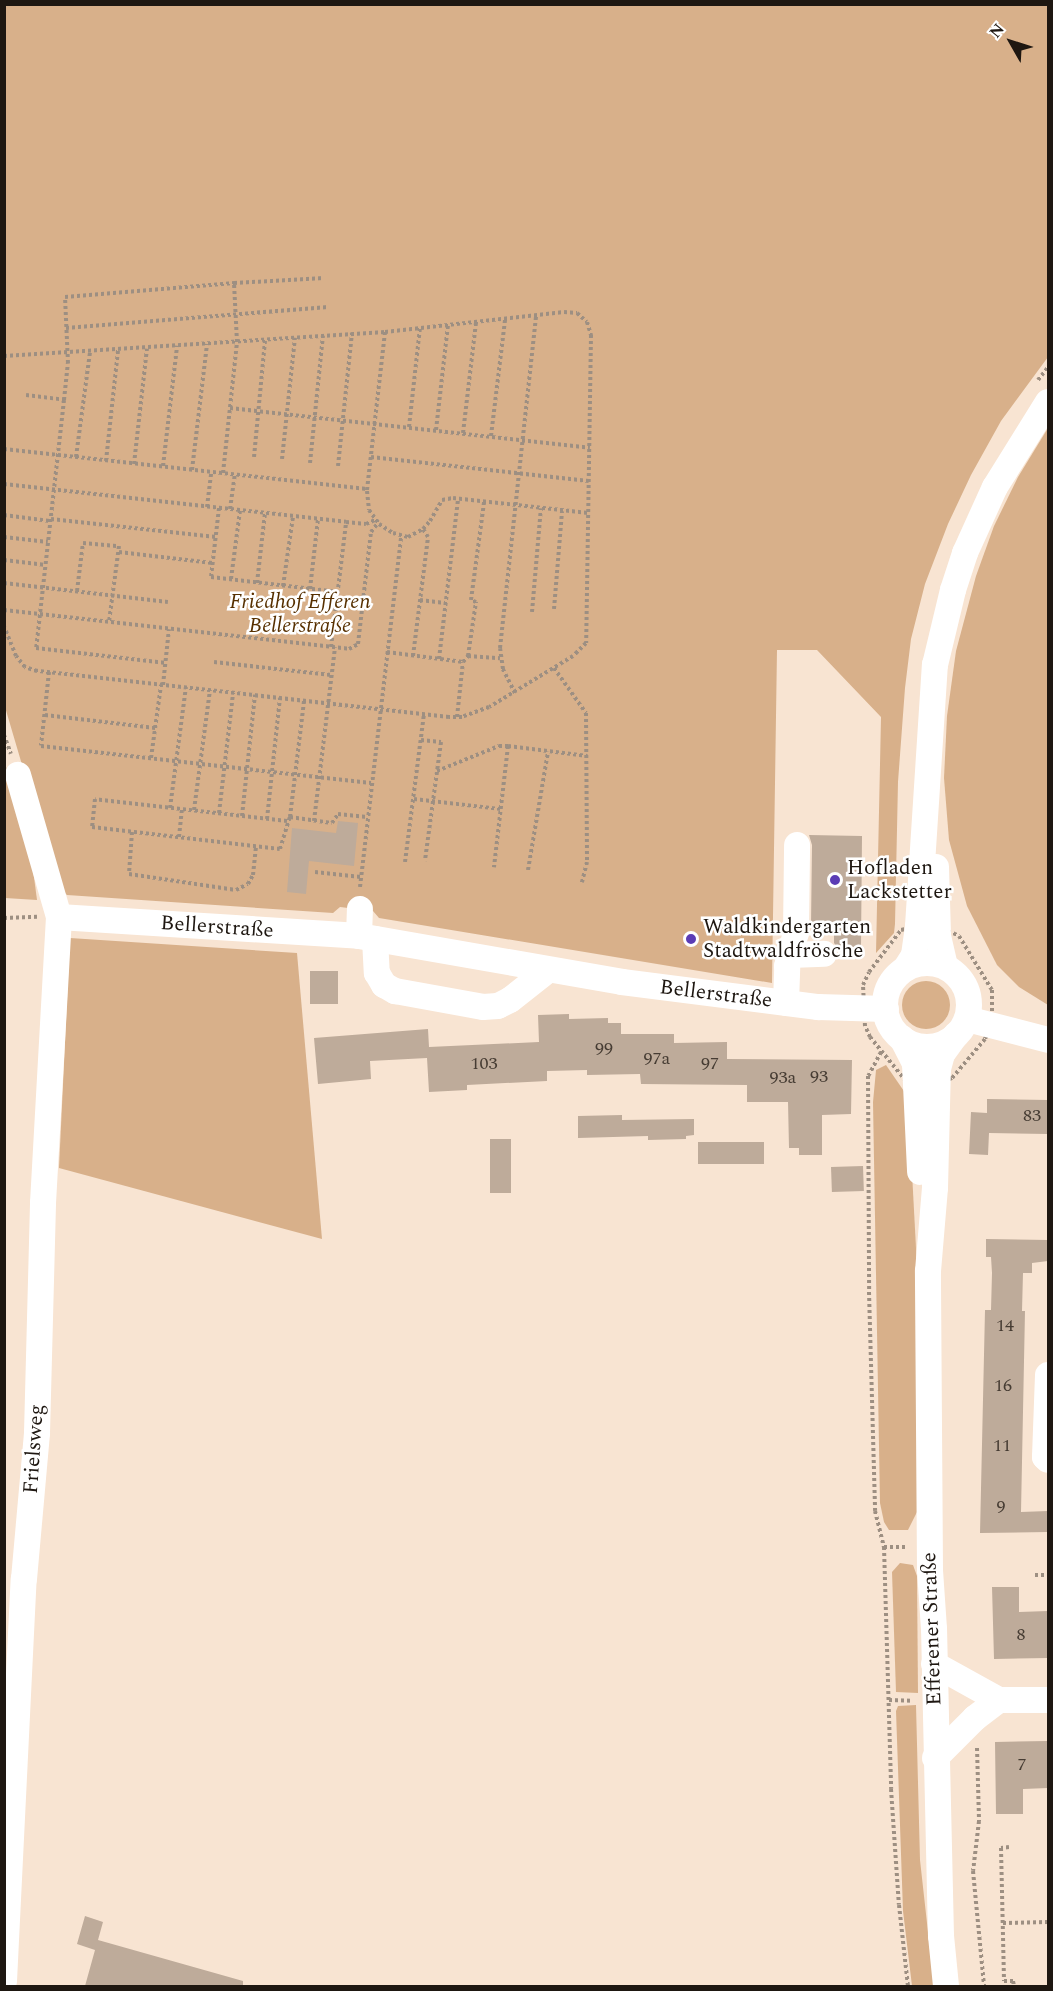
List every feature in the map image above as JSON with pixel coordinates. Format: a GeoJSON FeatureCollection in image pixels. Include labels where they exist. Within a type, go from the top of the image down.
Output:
{"type":"FeatureCollection","features":[{"type":"Feature","properties":{"kind":"street"},"geometry":{"type":"LineString","coordinates":[[906,968],[919,963],[945,966],[956,973],[968,994],[962,1027],[947,1042],[924,1047],[892,1045],[888,1020],[874,1007],[906,968],[928,926],[930,708],[935,665],[953,590],[965,554],[995,487],[1048,402]]}},
{"type":"Feature","properties":{"kind":"street","name":"Frielsweg"},"geometry":{"type":"LineString","coordinates":[[4,1981],[24,1579],[37,1433],[44,1192],[59,917],[15,785]]}},
{"type":"Feature","properties":{"kind":"street"},"geometry":{"type":"LineString","coordinates":[[786,1003],[790,955],[796,933],[796,845]]}},
{"type":"Feature","properties":{"kind":"street"},"geometry":{"type":"LineString","coordinates":[[360,909],[377,974],[384,984],[394,991],[483,1007],[504,1003],[548,970]]}},
{"type":"Feature","properties":{"kind":"street","name":"Bellerstraße"},"geometry":{"type":"LineString","coordinates":[[59,917],[367,938],[548,970],[786,1003],[818,1007],[874,1007]]}},
{"type":"Feature","properties":{"kind":"street"},"geometry":{"type":"LineString","coordinates":[[928,926],[945,966]]}},
{"type":"Feature","properties":{"kind":"street"},"geometry":{"type":"LineString","coordinates":[[790,955],[824,954]]}},
{"type":"Feature","properties":{"kind":"street"},"geometry":{"type":"LineString","coordinates":[[962,1027],[992,1025],[1048,1040]]}},
{"type":"Feature","properties":{"kind":"street","name":"Efferener Straße"},"geometry":{"type":"LineString","coordinates":[[927,1085],[942,1054],[962,1027]]}},
{"type":"Feature","properties":{"kind":"street","name":"Efferener Straße"},"geometry":{"type":"LineString","coordinates":[[892,1045],[915,1064],[927,1085],[935,1188],[928,1271],[930,1570],[941,1936],[946,1986]]}},
{"type":"Feature","properties":{"kind":"street"},"geometry":{"type":"LineString","coordinates":[[1048,1376],[1045,1457],[1048,1460]]}},
{"type":"Feature","properties":{"kind":"street"},"geometry":{"type":"LineString","coordinates":[[934,1664],[999,1700],[1048,1700]]}},
{"type":"Feature","properties":{"kind":"street"},"geometry":{"type":"LineString","coordinates":[[935,1758],[975,1718],[999,1700]]}},
{"type":"Feature","properties":{"kind":"path"},"geometry":{"type":"LineString","coordinates":[[166,663],[36,648],[68,353],[65,297],[324,278]]}},
{"type":"Feature","properties":{"kind":"path"},"geometry":{"type":"LineString","coordinates":[[223,473],[237,342],[234,283]]}},
{"type":"Feature","properties":{"kind":"path"},"geometry":{"type":"LineString","coordinates":[[66,328],[328,307]]}},
{"type":"Feature","properties":{"kind":"path"},"geometry":{"type":"LineString","coordinates":[[4,356],[147,349],[385,332],[536,315],[577,313],[590,329],[586,643],[581,650],[554,668],[489,707],[457,717],[31,669],[20,663],[11,648],[4,627]]}},
{"type":"Feature","properties":{"kind":"path"},"geometry":{"type":"LineString","coordinates":[[515,693],[500,658],[502,607],[536,315]]}},
{"type":"Feature","properties":{"kind":"path"},"geometry":{"type":"LineString","coordinates":[[491,436],[505,320]]}},
{"type":"Feature","properties":{"kind":"path"},"geometry":{"type":"LineString","coordinates":[[463,433],[476,323]]}},
{"type":"Feature","properties":{"kind":"path"},"geometry":{"type":"LineString","coordinates":[[436,430],[448,325]]}},
{"type":"Feature","properties":{"kind":"path"},"geometry":{"type":"LineString","coordinates":[[409,427],[420,328]]}},
{"type":"Feature","properties":{"kind":"path"},"geometry":{"type":"LineString","coordinates":[[385,332],[368,489],[369,510],[377,521],[401,536],[408,537],[423,529],[442,500],[458,499],[588,513]]}},
{"type":"Feature","properties":{"kind":"path"},"geometry":{"type":"LineString","coordinates":[[339,466],[352,333]]}},
{"type":"Feature","properties":{"kind":"path"},"geometry":{"type":"LineString","coordinates":[[310,463],[323,336]]}},
{"type":"Feature","properties":{"kind":"path"},"geometry":{"type":"LineString","coordinates":[[282,459],[296,338]]}},
{"type":"Feature","properties":{"kind":"path"},"geometry":{"type":"LineString","coordinates":[[254,457],[266,340]]}},
{"type":"Feature","properties":{"kind":"path"},"geometry":{"type":"LineString","coordinates":[[192,470],[207,344]]}},
{"type":"Feature","properties":{"kind":"path"},"geometry":{"type":"LineString","coordinates":[[163,466],[177,346]]}},
{"type":"Feature","properties":{"kind":"path"},"geometry":{"type":"LineString","coordinates":[[134,464],[147,349]]}},
{"type":"Feature","properties":{"kind":"path"},"geometry":{"type":"LineString","coordinates":[[106,461],[118,350]]}},
{"type":"Feature","properties":{"kind":"path"},"geometry":{"type":"LineString","coordinates":[[76,458],[90,352]]}},
{"type":"Feature","properties":{"kind":"path"},"geometry":{"type":"LineString","coordinates":[[26,395],[64,400]]}},
{"type":"Feature","properties":{"kind":"path"},"geometry":{"type":"LineString","coordinates":[[230,408],[590,448]]}},
{"type":"Feature","properties":{"kind":"path"},"geometry":{"type":"LineString","coordinates":[[4,449],[368,489]]}},
{"type":"Feature","properties":{"kind":"path"},"geometry":{"type":"LineString","coordinates":[[371,457],[589,481]]}},
{"type":"Feature","properties":{"kind":"path"},"geometry":{"type":"LineString","coordinates":[[207,507],[211,472]]}},
{"type":"Feature","properties":{"kind":"path"},"geometry":{"type":"LineString","coordinates":[[230,509],[235,474]]}},
{"type":"Feature","properties":{"kind":"path"},"geometry":{"type":"LineString","coordinates":[[4,484],[366,524],[377,521]]}},
{"type":"Feature","properties":{"kind":"path"},"geometry":{"type":"LineString","coordinates":[[439,659],[458,499]]}},
{"type":"Feature","properties":{"kind":"path"},"geometry":{"type":"LineString","coordinates":[[457,717],[463,663],[468,656],[476,602],[471,600],[483,502]]}},
{"type":"Feature","properties":{"kind":"path"},"geometry":{"type":"LineString","coordinates":[[219,508],[211,577],[338,592]]}},
{"type":"Feature","properties":{"kind":"path"},"geometry":{"type":"LineString","coordinates":[[532,612],[541,508]]}},
{"type":"Feature","properties":{"kind":"path"},"geometry":{"type":"LineString","coordinates":[[554,609],[562,510]]}},
{"type":"Feature","properties":{"kind":"path"},"geometry":{"type":"LineString","coordinates":[[231,579],[240,511]]}},
{"type":"Feature","properties":{"kind":"path"},"geometry":{"type":"LineString","coordinates":[[257,583],[265,513]]}},
{"type":"Feature","properties":{"kind":"path"},"geometry":{"type":"LineString","coordinates":[[4,516],[216,537]]}},
{"type":"Feature","properties":{"kind":"path"},"geometry":{"type":"LineString","coordinates":[[283,586],[293,516]]}},
{"type":"Feature","properties":{"kind":"path"},"geometry":{"type":"LineString","coordinates":[[310,589],[318,519]]}},
{"type":"Feature","properties":{"kind":"path"},"geometry":{"type":"LineString","coordinates":[[4,610],[349,649],[358,644],[371,532],[377,521]]}},
{"type":"Feature","properties":{"kind":"path"},"geometry":{"type":"LineString","coordinates":[[314,820],[346,522]]}},
{"type":"Feature","properties":{"kind":"path"},"geometry":{"type":"LineString","coordinates":[[413,656],[428,537],[423,529]]}},
{"type":"Feature","properties":{"kind":"path"},"geometry":{"type":"LineString","coordinates":[[360,909],[360,877],[401,536]]}},
{"type":"Feature","properties":{"kind":"path"},"geometry":{"type":"LineString","coordinates":[[4,537],[48,542]]}},
{"type":"Feature","properties":{"kind":"path"},"geometry":{"type":"LineString","coordinates":[[77,591],[83,543],[119,546],[110,622]]}},
{"type":"Feature","properties":{"kind":"path"},"geometry":{"type":"LineString","coordinates":[[118,552],[212,563]]}},
{"type":"Feature","properties":{"kind":"path"},"geometry":{"type":"LineString","coordinates":[[4,560],[46,565]]}},
{"type":"Feature","properties":{"kind":"path"},"geometry":{"type":"LineString","coordinates":[[4,583],[168,602]]}},
{"type":"Feature","properties":{"kind":"path"},"geometry":{"type":"LineString","coordinates":[[420,600],[445,603]]}},
{"type":"Feature","properties":{"kind":"path"},"geometry":{"type":"LineString","coordinates":[[151,758],[169,629]]}},
{"type":"Feature","properties":{"kind":"path"},"geometry":{"type":"LineString","coordinates":[[387,652],[463,663]]}},
{"type":"Feature","properties":{"kind":"path"},"geometry":{"type":"LineString","coordinates":[[468,656],[500,658]]}},
{"type":"Feature","properties":{"kind":"path"},"geometry":{"type":"LineString","coordinates":[[214,662],[331,675]]}},
{"type":"Feature","properties":{"kind":"path"},"geometry":{"type":"LineString","coordinates":[[554,668],[586,713],[587,862],[582,882]]}},
{"type":"Feature","properties":{"kind":"path"},"geometry":{"type":"LineString","coordinates":[[50,672],[41,746],[371,783]]}},
{"type":"Feature","properties":{"kind":"path"},"geometry":{"type":"LineString","coordinates":[[170,808],[186,687]]}},
{"type":"Feature","properties":{"kind":"path"},"geometry":{"type":"LineString","coordinates":[[194,810],[210,690]]}},
{"type":"Feature","properties":{"kind":"path"},"geometry":{"type":"LineString","coordinates":[[219,813],[232,693]]}},
{"type":"Feature","properties":{"kind":"path"},"geometry":{"type":"LineString","coordinates":[[242,816],[255,695]]}},
{"type":"Feature","properties":{"kind":"path"},"geometry":{"type":"LineString","coordinates":[[267,819],[280,698]]}},
{"type":"Feature","properties":{"kind":"path"},"geometry":{"type":"LineString","coordinates":[[304,701],[289,819],[280,849],[92,827],[95,799],[267,819],[289,819],[314,820],[332,823],[338,814],[368,817]]}},
{"type":"Feature","properties":{"kind":"path"},"geometry":{"type":"LineString","coordinates":[[405,862],[424,714]]}},
{"type":"Feature","properties":{"kind":"path"},"geometry":{"type":"LineString","coordinates":[[45,715],[155,728]]}},
{"type":"Feature","properties":{"kind":"path"},"geometry":{"type":"LineString","coordinates":[[421,740],[441,742],[425,861]]}},
{"type":"Feature","properties":{"kind":"path"},"geometry":{"type":"LineString","coordinates":[[437,771],[499,746],[587,756]]}},
{"type":"Feature","properties":{"kind":"path"},"geometry":{"type":"LineString","coordinates":[[494,867],[508,746]]}},
{"type":"Feature","properties":{"kind":"path"},"geometry":{"type":"LineString","coordinates":[[528,870],[548,752]]}},
{"type":"Feature","properties":{"kind":"path"},"geometry":{"type":"LineString","coordinates":[[414,799],[501,808]]}},
{"type":"Feature","properties":{"kind":"path"},"geometry":{"type":"LineString","coordinates":[[179,837],[182,809]]}},
{"type":"Feature","properties":{"kind":"path"},"geometry":{"type":"LineString","coordinates":[[132,832],[129,874],[236,890],[248,884],[253,875],[256,846]]}},
{"type":"Feature","properties":{"kind":"path"},"geometry":{"type":"LineString","coordinates":[[315,872],[360,877]]}},
{"type":"Feature","properties":{"kind":"path"},"geometry":{"type":"LineString","coordinates":[[4,918],[59,917]]}},
{"type":"Feature","properties":{"kind":"path"},"geometry":{"type":"LineString","coordinates":[[928,926],[959,936],[976,961],[992,990],[992,1025],[966,1064],[952,1078],[927,1085],[906,1081],[892,1045],[865,1026],[874,1007],[863,985],[869,972],[901,930],[928,926]]}},
{"type":"Feature","properties":{"kind":"path"},"geometry":{"type":"LineString","coordinates":[[892,1045],[868,1076],[869,1292],[875,1510],[884,1547],[898,1905],[908,1986]]}},
{"type":"Feature","properties":{"kind":"path"},"geometry":{"type":"LineString","coordinates":[[1035,1575],[1048,1575]]}},
{"type":"Feature","properties":{"kind":"path"},"geometry":{"type":"LineString","coordinates":[[889,1700],[919,1701]]}},
{"type":"Feature","properties":{"kind":"path"},"geometry":{"type":"LineString","coordinates":[[976,1742],[979,1821],[973,1871],[984,1986]]}},
{"type":"Feature","properties":{"kind":"path"},"geometry":{"type":"LineString","coordinates":[[1009,1847],[1001,1848],[1004,1981],[1013,1981],[1014,1986]]}},
{"type":"Feature","properties":{"kind":"path"},"geometry":{"type":"LineString","coordinates":[[1003,1923],[1048,1922]]}},
{"type":"Feature","properties":{"kind":"green space","name":"Friedhof Efferen Bellerstraße"},"geometry":{"type":"Polygon","coordinates":[[[4,5],[1048,5],[1048,357],[1001,421],[971,475],[948,524],[925,584],[911,639],[905,688],[898,782],[894,933],[876,953],[881,717],[817,650],[777,650],[772,983],[379,918],[373,911],[340,907],[333,913],[67,895],[58,887],[5,707],[4,5]]]}},
{"type":"Feature","properties":{"kind":"green space"},"geometry":{"type":"Polygon","coordinates":[[[1048,428],[1048,1005],[1019,987],[997,965],[967,906],[949,840],[944,778],[947,716],[956,651],[976,576],[994,526],[1018,477],[1048,428]]]}},
{"type":"Feature","properties":{"kind":"green space"},"geometry":{"type":"Polygon","coordinates":[[[4,760],[30,847],[37,900],[5,898],[4,760]]]}},
{"type":"Feature","properties":{"kind":"green space"},"geometry":{"type":"Polygon","coordinates":[[[70,938],[297,953],[322,1239],[59,1168],[70,938]]]}},
{"type":"Feature","properties":{"kind":"green space"},"geometry":{"type":"Polygon","coordinates":[[[926,981],[943,988],[950,1005],[943,1022],[926,1029],[909,1022],[902,1005],[909,988],[926,981]]]}},
{"type":"Feature","properties":{"kind":"green space"},"geometry":{"type":"Polygon","coordinates":[[[886,1065],[908,1097],[916,1248],[918,1510],[908,1530],[889,1530],[884,1522],[880,1503],[873,1102],[876,1070],[886,1065]]]}},
{"type":"Feature","properties":{"kind":"green space"},"geometry":{"type":"Polygon","coordinates":[[[900,1563],[913,1565],[917,1576],[918,1693],[896,1692],[892,1572],[900,1563]]]}},
{"type":"Feature","properties":{"kind":"green space"},"geometry":{"type":"Polygon","coordinates":[[[916,1705],[920,1860],[934,1986],[912,1986],[903,1911],[896,1711],[898,1706],[916,1705]]]}},
{"type":"Feature","properties":{"kind":"building"},"geometry":{"type":"Polygon","coordinates":[[[338,821],[358,823],[354,866],[309,861],[306,894],[287,892],[292,828],[336,833],[338,821]]]}},
{"type":"Feature","properties":{"kind":"building","name":"Hofladen Lackstetter"},"geometry":{"type":"Polygon","coordinates":[[[809,835],[862,836],[861,947],[837,947],[834,943],[834,925],[811,925],[812,845],[809,835]]]}},
{"type":"Feature","properties":{"kind":"building"},"geometry":{"type":"Polygon","coordinates":[[[310,971],[338,971],[338,1004],[310,1004],[310,971]]]}},
{"type":"Feature","properties":{"kind":"building"},"geometry":{"type":"Polygon","coordinates":[[[569,1014],[569,1019],[608,1018],[608,1023],[621,1023],[621,1034],[674,1034],[674,1043],[727,1042],[727,1059],[852,1060],[851,1114],[822,1115],[822,1155],[799,1155],[799,1148],[789,1148],[788,1102],[747,1102],[747,1085],[641,1084],[640,1074],[587,1075],[587,1070],[547,1071],[547,1081],[467,1085],[467,1090],[429,1092],[427,1058],[370,1061],[371,1079],[318,1084],[314,1038],[428,1029],[429,1047],[539,1042],[538,1015],[569,1014]]]}},
{"type":"Feature","properties":{"kind":"building"},"geometry":{"type":"Polygon","coordinates":[[[987,1099],[1048,1100],[1048,1134],[989,1133],[988,1155],[969,1154],[971,1112],[987,1113],[987,1099]]]}},
{"type":"Feature","properties":{"kind":"building"},"geometry":{"type":"Polygon","coordinates":[[[622,1115],[622,1120],[694,1119],[694,1135],[686,1136],[686,1139],[648,1140],[648,1136],[578,1138],[578,1116],[622,1115]]]}},
{"type":"Feature","properties":{"kind":"building"},"geometry":{"type":"Polygon","coordinates":[[[490,1139],[511,1139],[511,1193],[490,1193],[490,1139]]]}},
{"type":"Feature","properties":{"kind":"building"},"geometry":{"type":"Polygon","coordinates":[[[698,1142],[764,1142],[764,1164],[698,1164],[698,1142]]]}},
{"type":"Feature","properties":{"kind":"building"},"geometry":{"type":"Polygon","coordinates":[[[863,1166],[864,1191],[832,1192],[831,1167],[863,1166]]]}},
{"type":"Feature","properties":{"kind":"building"},"geometry":{"type":"Polygon","coordinates":[[[986,1239],[1048,1240],[1048,1261],[1032,1263],[1032,1273],[1023,1273],[1022,1311],[1025,1311],[1021,1512],[1048,1511],[1048,1532],[980,1533],[985,1310],[991,1310],[992,1273],[991,1257],[986,1257],[986,1239]]]}},
{"type":"Feature","properties":{"kind":"building"},"geometry":{"type":"Polygon","coordinates":[[[992,1587],[1019,1587],[1019,1612],[1048,1611],[1048,1658],[994,1659],[992,1587]]]}},
{"type":"Feature","properties":{"kind":"building"},"geometry":{"type":"Polygon","coordinates":[[[1048,1741],[1048,1788],[1023,1789],[1023,1814],[996,1814],[995,1742],[1048,1741]]]}},
{"type":"Feature","properties":{"kind":"building"},"geometry":{"type":"Polygon","coordinates":[[[85,1916],[103,1922],[98,1940],[243,1981],[243,1986],[85,1986],[95,1950],[77,1944],[85,1916]]]}},
{"type":"Feature","properties":{"kind":"place","name":"Hofladen Lackstetter"},"geometry":{"type":"Point","coordinates":[835,880]}},
{"type":"Feature","properties":{"kind":"place","name":"Waldkindergarten Stadtwaldfrösche"},"geometry":{"type":"Point","coordinates":[691,939]}}]}
